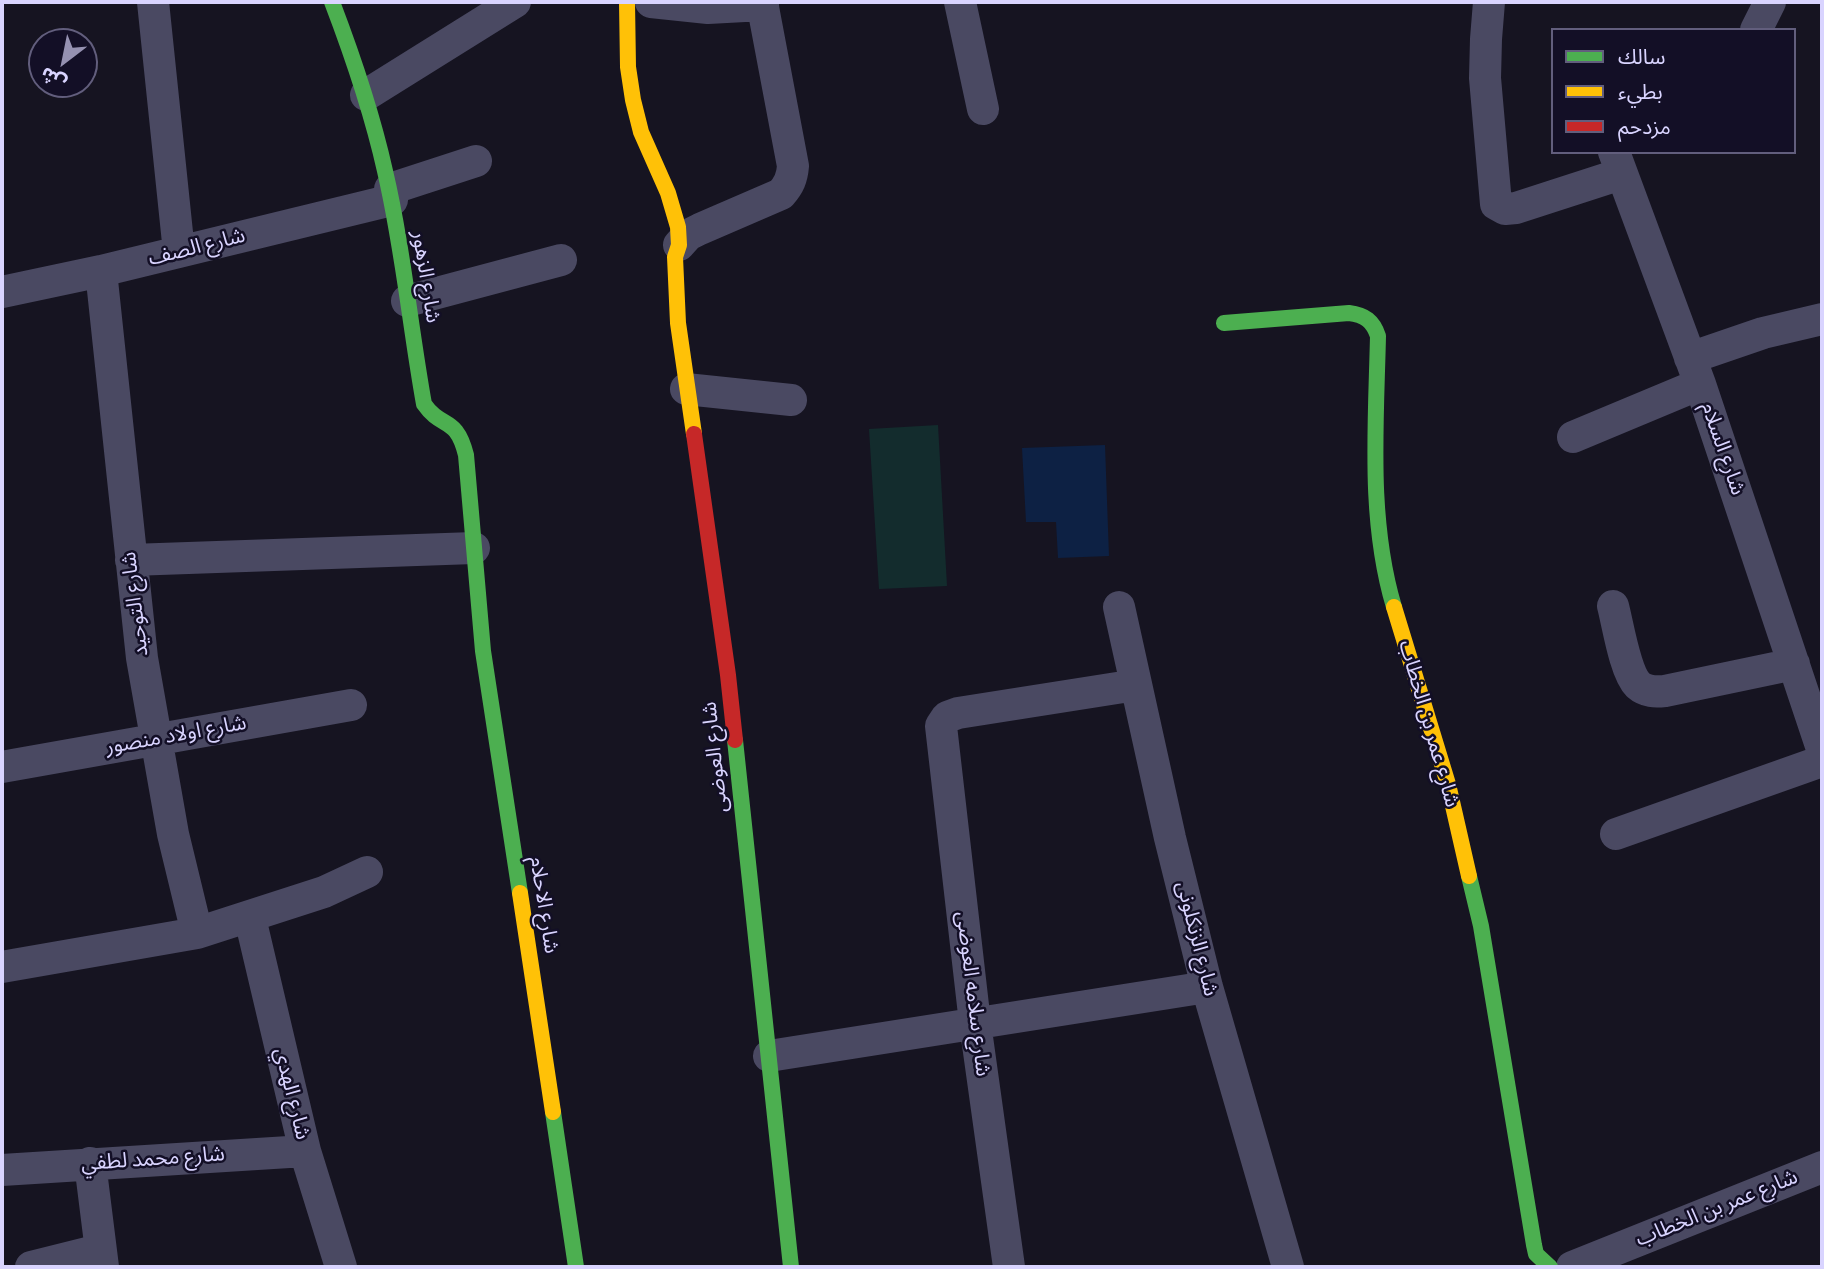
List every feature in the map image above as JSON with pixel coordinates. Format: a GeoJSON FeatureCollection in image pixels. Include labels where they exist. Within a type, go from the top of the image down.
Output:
{"type":"FeatureCollection","features":[{"type":"Feature","properties":{"kind":"street"},"geometry":{"type":"LineString","coordinates":[[153,2],[178,252]]}},
{"type":"Feature","properties":{"kind":"street","name":"شارع الزهور"},"geometry":{"type":"LineString","coordinates":[[332,2],[366,95],[391,195],[424,404],[429,412],[458,433],[466,455],[474,548]]}},
{"type":"Feature","properties":{"kind":"street"},"geometry":{"type":"LineString","coordinates":[[366,95],[515,2]]}},
{"type":"Feature","properties":{"kind":"street","name":"شارع العوضى"},"geometry":{"type":"LineString","coordinates":[[627,2],[628,67],[633,100],[641,132],[674,210],[679,245],[675,257],[678,323],[728,675],[791,1267]]}},
{"type":"Feature","properties":{"kind":"street"},"geometry":{"type":"LineString","coordinates":[[651,2],[708,9],[763,4],[793,166],[789,186],[781,194],[688,235],[679,245]]}},
{"type":"Feature","properties":{"kind":"street"},"geometry":{"type":"LineString","coordinates":[[960,2],[983,108]]}},
{"type":"Feature","properties":{"kind":"street"},"geometry":{"type":"LineString","coordinates":[[1489,2],[1485,78],[1496,204],[1505,209],[1517,208],[1617,163]]}},
{"type":"Feature","properties":{"kind":"street"},"geometry":{"type":"LineString","coordinates":[[1757,28],[1770,2]]}},
{"type":"Feature","properties":{"kind":"street","name":"شارع الصف"},"geometry":{"type":"LineString","coordinates":[[2,292],[178,252],[391,195],[476,161]]}},
{"type":"Feature","properties":{"kind":"street","name":"شارع السلام"},"geometry":{"type":"LineString","coordinates":[[1617,163],[1695,371],[1822,749]]}},
{"type":"Feature","properties":{"kind":"street"},"geometry":{"type":"LineString","coordinates":[[407,301],[561,260]]}},
{"type":"Feature","properties":{"kind":"street","name":"شارع التوحيد"},"geometry":{"type":"LineString","coordinates":[[101,271],[142,657],[173,834],[197,933]]}},
{"type":"Feature","properties":{"kind":"street","name":"شارع عمر بن الخطاب"},"geometry":{"type":"LineString","coordinates":[[1224,323],[1349,313],[1365,316],[1376,328],[1376,497],[1381,547],[1391,596],[1448,784],[1482,926],[1534,1245],[1536,1254],[1550,1267]]}},
{"type":"Feature","properties":{"kind":"street"},"geometry":{"type":"LineString","coordinates":[[1573,436],[1763,333],[1822,318]]}},
{"type":"Feature","properties":{"kind":"street"},"geometry":{"type":"LineString","coordinates":[[686,389],[791,400]]}},
{"type":"Feature","properties":{"kind":"street"},"geometry":{"type":"LineString","coordinates":[[131,560],[474,548]]}},
{"type":"Feature","properties":{"kind":"street","name":"شارع الاحلام"},"geometry":{"type":"LineString","coordinates":[[474,548],[483,651],[576,1267]]}},
{"type":"Feature","properties":{"kind":"street"},"geometry":{"type":"LineString","coordinates":[[1613,606],[1630,670],[1639,685],[1646,690],[1665,691],[1794,664]]}},
{"type":"Feature","properties":{"kind":"street","name":"شارع الزنكلونى"},"geometry":{"type":"LineString","coordinates":[[1119,607],[1170,838],[1207,987],[1288,1267]]}},
{"type":"Feature","properties":{"kind":"street","name":"شارع سلامه العوضى"},"geometry":{"type":"LineString","coordinates":[[1009,1267],[975,1023],[941,726],[951,714],[1136,685]]}},
{"type":"Feature","properties":{"kind":"street","name":"شارع اولاد منصور"},"geometry":{"type":"LineString","coordinates":[[2,767],[351,705]]}},
{"type":"Feature","properties":{"kind":"street"},"geometry":{"type":"LineString","coordinates":[[1616,834],[1822,761]]}},
{"type":"Feature","properties":{"kind":"street"},"geometry":{"type":"LineString","coordinates":[[2,967],[197,933],[324,892],[367,872]]}},
{"type":"Feature","properties":{"kind":"street","name":"شارع الهدي"},"geometry":{"type":"LineString","coordinates":[[250,918],[305,1150],[341,1267]]}},
{"type":"Feature","properties":{"kind":"street"},"geometry":{"type":"LineString","coordinates":[[769,1056],[1207,987]]}},
{"type":"Feature","properties":{"kind":"street","name":"شارع محمد لطفي"},"geometry":{"type":"LineString","coordinates":[[2,1170],[305,1150]]}},
{"type":"Feature","properties":{"kind":"street"},"geometry":{"type":"LineString","coordinates":[[31,1267],[101,1259],[90,1163]]}},
{"type":"Feature","properties":{"kind":"street","name":"شارع عمر بن الخطاب"},"geometry":{"type":"LineString","coordinates":[[1572,1267],[1822,1167]]}},
{"type":"Feature","properties":{"kind":"green space"},"geometry":{"type":"Polygon","coordinates":[[[938,425],[947,586],[879,589],[869,429],[938,425]]]}},
{"type":"Feature","properties":{"kind":"water"},"geometry":{"type":"Polygon","coordinates":[[[1105,445],[1109,556],[1058,558],[1056,522],[1026,522],[1022,448],[1105,445]]]}},
{"type":"Feature","properties":{"kind":"traffic: fast"},"geometry":{"type":"LineString","coordinates":[[332,2],[362,85],[385,171],[397,229],[424,404],[458,434],[466,455],[483,651],[520,893]]}},
{"type":"Feature","properties":{"kind":"traffic: fast"},"geometry":{"type":"LineString","coordinates":[[1224,323],[1349,313],[1364,317],[1374,326],[1378,336],[1375,438],[1377,507],[1380,541],[1394,607]]}},
{"type":"Feature","properties":{"kind":"traffic: fast"},"geometry":{"type":"LineString","coordinates":[[735,740],[791,1267]]}},
{"type":"Feature","properties":{"kind":"traffic: fast"},"geometry":{"type":"LineString","coordinates":[[1469,876],[1481,926],[1534,1245],[1536,1254],[1550,1267]]}},
{"type":"Feature","properties":{"kind":"traffic: fast"},"geometry":{"type":"LineString","coordinates":[[553,1112],[576,1267]]}},
{"type":"Feature","properties":{"kind":"traffic: slow"},"geometry":{"type":"LineString","coordinates":[[627,2],[628,67],[633,100],[641,132],[668,193],[678,227],[679,245],[675,257],[678,323],[694,434]]}},
{"type":"Feature","properties":{"kind":"traffic: slow"},"geometry":{"type":"LineString","coordinates":[[1394,607],[1448,784],[1469,876]]}},
{"type":"Feature","properties":{"kind":"traffic: slow"},"geometry":{"type":"LineString","coordinates":[[520,893],[553,1112]]}},
{"type":"Feature","properties":{"kind":"traffic: jam"},"geometry":{"type":"LineString","coordinates":[[694,434],[735,740]]}}]}
